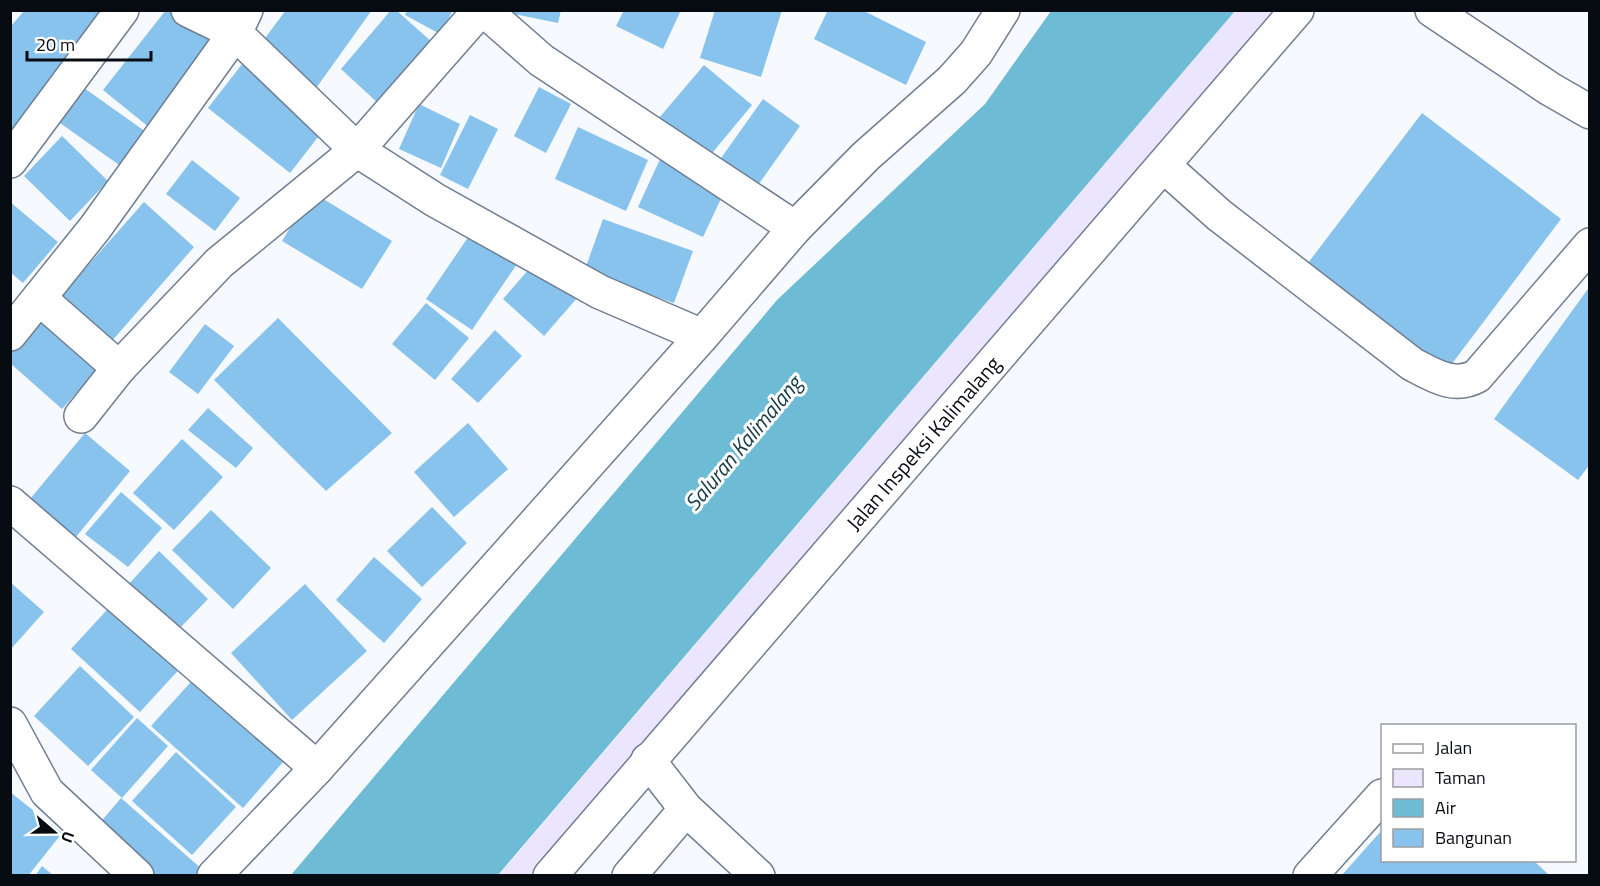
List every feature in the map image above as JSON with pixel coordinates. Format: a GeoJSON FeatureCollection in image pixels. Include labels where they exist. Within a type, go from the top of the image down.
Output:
{"type":"FeatureCollection","features":[{"type":"Feature","properties":{"kind":"street"},"geometry":{"type":"LineString","coordinates":[[10,161],[122,10]]}},
{"type":"Feature","properties":{"kind":"street"},"geometry":{"type":"LineString","coordinates":[[188,10],[241,22],[357,150],[435,200],[600,292],[702,336]]}},
{"type":"Feature","properties":{"kind":"street"},"geometry":{"type":"LineString","coordinates":[[81,416],[119,368],[219,263],[357,150],[482,10],[541,60],[795,228]]}},
{"type":"Feature","properties":{"kind":"street"},"geometry":{"type":"LineString","coordinates":[[214,876],[317,768],[702,336],[795,228],[866,156],[952,80],[975,53],[1003,10]]}},
{"type":"Feature","properties":{"kind":"street","name":"Jalan Inspeksi Kalimalang"},"geometry":{"type":"LineString","coordinates":[[550,876],[648,759],[1297,10]]}},
{"type":"Feature","properties":{"kind":"street"},"geometry":{"type":"LineString","coordinates":[[1432,10],[1550,89],[1590,112]]}},
{"type":"Feature","properties":{"kind":"street"},"geometry":{"type":"LineString","coordinates":[[10,334],[95,228],[241,22]]}},
{"type":"Feature","properties":{"kind":"street"},"geometry":{"type":"LineString","coordinates":[[1164,166],[1219,215],[1412,364],[1446,381],[1462,381],[1477,376],[1590,245]]}},
{"type":"Feature","properties":{"kind":"street"},"geometry":{"type":"LineString","coordinates":[[39,298],[119,368]]}},
{"type":"Feature","properties":{"kind":"street"},"geometry":{"type":"LineString","coordinates":[[10,503],[317,768]]}},
{"type":"Feature","properties":{"kind":"street"},"geometry":{"type":"LineString","coordinates":[[10,724],[47,792],[137,876]]}},
{"type":"Feature","properties":{"kind":"street"},"geometry":{"type":"LineString","coordinates":[[648,759],[686,809],[758,876]]}},
{"type":"Feature","properties":{"kind":"street"},"geometry":{"type":"LineString","coordinates":[[1310,876],[1381,798]]}},
{"type":"Feature","properties":{"kind":"street"},"geometry":{"type":"LineString","coordinates":[[629,876],[686,809]]}},
{"type":"Feature","properties":{"kind":"green space"},"geometry":{"type":"Polygon","coordinates":[[[1235,11],[1296,11],[552,875],[498,876],[1235,11]]]}},
{"type":"Feature","properties":{"kind":"water","name":"Saluran Kalimalang"},"geometry":{"type":"Polygon","coordinates":[[[1051,11],[1235,11],[498,875],[291,875],[777,300],[985,104],[1051,11]]]}},
{"type":"Feature","properties":{"kind":"building"},"geometry":{"type":"Polygon","coordinates":[[[25,10],[113,10],[10,133],[10,27],[25,10]]]}},
{"type":"Feature","properties":{"kind":"building"},"geometry":{"type":"Polygon","coordinates":[[[166,10],[178,10],[218,43],[150,128],[103,90],[166,10]]]}},
{"type":"Feature","properties":{"kind":"building"},"geometry":{"type":"Polygon","coordinates":[[[286,10],[372,10],[314,91],[257,49],[286,10]]]}},
{"type":"Feature","properties":{"kind":"building"},"geometry":{"type":"Polygon","coordinates":[[[391,10],[396,10],[433,43],[379,104],[341,69],[391,10]]]}},
{"type":"Feature","properties":{"kind":"building"},"geometry":{"type":"Polygon","coordinates":[[[407,10],[453,10],[440,34],[405,15],[407,10]]]}},
{"type":"Feature","properties":{"kind":"building"},"geometry":{"type":"Polygon","coordinates":[[[515,10],[561,10],[558,23],[514,14],[515,10]]]}},
{"type":"Feature","properties":{"kind":"building"},"geometry":{"type":"Polygon","coordinates":[[[624,10],[681,10],[663,49],[616,26],[624,10]]]}},
{"type":"Feature","properties":{"kind":"building"},"geometry":{"type":"Polygon","coordinates":[[[715,10],[782,10],[761,77],[700,58],[715,10]]]}},
{"type":"Feature","properties":{"kind":"building"},"geometry":{"type":"Polygon","coordinates":[[[828,10],[862,10],[926,42],[906,85],[814,39],[828,10]]]}},
{"type":"Feature","properties":{"kind":"building"},"geometry":{"type":"Polygon","coordinates":[[[246,59],[329,123],[290,173],[208,108],[246,59]]]}},
{"type":"Feature","properties":{"kind":"building"},"geometry":{"type":"Polygon","coordinates":[[[704,65],[752,105],[708,158],[659,118],[704,65]]]}},
{"type":"Feature","properties":{"kind":"building"},"geometry":{"type":"Polygon","coordinates":[[[539,87],[571,104],[546,153],[514,136],[539,87]]]}},
{"type":"Feature","properties":{"kind":"building"},"geometry":{"type":"Polygon","coordinates":[[[84,88],[146,132],[122,167],[60,123],[84,88]]]}},
{"type":"Feature","properties":{"kind":"building"},"geometry":{"type":"Polygon","coordinates":[[[763,99],[800,126],[756,188],[719,161],[763,99]]]}},
{"type":"Feature","properties":{"kind":"building"},"geometry":{"type":"Polygon","coordinates":[[[419,104],[460,124],[441,168],[399,149],[419,104]]]}},
{"type":"Feature","properties":{"kind":"building"},"geometry":{"type":"Polygon","coordinates":[[[1422,113],[1561,219],[1448,369],[1308,263],[1422,113]]]}},
{"type":"Feature","properties":{"kind":"building"},"geometry":{"type":"Polygon","coordinates":[[[470,115],[498,129],[468,189],[440,175],[470,115]]]}},
{"type":"Feature","properties":{"kind":"building"},"geometry":{"type":"Polygon","coordinates":[[[578,127],[648,160],[626,211],[555,179],[578,127]]]}},
{"type":"Feature","properties":{"kind":"building"},"geometry":{"type":"Polygon","coordinates":[[[62,136],[108,181],[70,221],[24,176],[62,136]]]}},
{"type":"Feature","properties":{"kind":"building"},"geometry":{"type":"Polygon","coordinates":[[[661,157],[726,188],[703,237],[638,207],[661,157]]]}},
{"type":"Feature","properties":{"kind":"building"},"geometry":{"type":"Polygon","coordinates":[[[192,160],[240,198],[215,231],[166,194],[192,160]]]}},
{"type":"Feature","properties":{"kind":"building"},"geometry":{"type":"Polygon","coordinates":[[[312,192],[392,241],[362,289],[282,241],[312,192]]]}},
{"type":"Feature","properties":{"kind":"building"},"geometry":{"type":"Polygon","coordinates":[[[10,202],[58,242],[23,283],[10,272],[10,202]]]}},
{"type":"Feature","properties":{"kind":"building"},"geometry":{"type":"Polygon","coordinates":[[[144,202],[194,247],[104,350],[53,305],[144,202]]]}},
{"type":"Feature","properties":{"kind":"building"},"geometry":{"type":"Polygon","coordinates":[[[603,219],[693,251],[674,303],[584,272],[603,219]]]}},
{"type":"Feature","properties":{"kind":"building"},"geometry":{"type":"Polygon","coordinates":[[[473,230],[519,261],[472,330],[426,299],[473,230]]]}},
{"type":"Feature","properties":{"kind":"building"},"geometry":{"type":"Polygon","coordinates":[[[537,260],[578,297],[544,336],[503,299],[537,260]]]}},
{"type":"Feature","properties":{"kind":"building"},"geometry":{"type":"Polygon","coordinates":[[[1590,286],[1590,464],[1578,480],[1494,419],[1590,286]]]}},
{"type":"Feature","properties":{"kind":"building"},"geometry":{"type":"Polygon","coordinates":[[[426,303],[469,338],[435,380],[392,344],[426,303]]]}},
{"type":"Feature","properties":{"kind":"building"},"geometry":{"type":"Polygon","coordinates":[[[41,312],[101,365],[62,409],[10,363],[10,347],[41,312]]]}},
{"type":"Feature","properties":{"kind":"building"},"geometry":{"type":"Polygon","coordinates":[[[278,318],[392,433],[326,491],[214,380],[278,318]]]}},
{"type":"Feature","properties":{"kind":"building"},"geometry":{"type":"Polygon","coordinates":[[[205,324],[234,346],[198,394],[169,372],[205,324]]]}},
{"type":"Feature","properties":{"kind":"building"},"geometry":{"type":"Polygon","coordinates":[[[495,330],[522,356],[478,403],[451,379],[495,330]]]}},
{"type":"Feature","properties":{"kind":"building"},"geometry":{"type":"Polygon","coordinates":[[[208,408],[253,448],[236,468],[188,430],[208,408]]]}},
{"type":"Feature","properties":{"kind":"building"},"geometry":{"type":"Polygon","coordinates":[[[468,423],[508,469],[454,517],[414,472],[468,423]]]}},
{"type":"Feature","properties":{"kind":"building"},"geometry":{"type":"Polygon","coordinates":[[[85,433],[130,471],[71,543],[25,505],[85,433]]]}},
{"type":"Feature","properties":{"kind":"building"},"geometry":{"type":"Polygon","coordinates":[[[182,439],[223,477],[174,530],[133,493],[182,439]]]}},
{"type":"Feature","properties":{"kind":"building"},"geometry":{"type":"Polygon","coordinates":[[[121,492],[162,528],[128,567],[85,534],[121,492]]]}},
{"type":"Feature","properties":{"kind":"building"},"geometry":{"type":"Polygon","coordinates":[[[432,507],[467,543],[422,587],[387,551],[432,507]]]}},
{"type":"Feature","properties":{"kind":"building"},"geometry":{"type":"Polygon","coordinates":[[[211,510],[271,568],[233,609],[172,550],[211,510]]]}},
{"type":"Feature","properties":{"kind":"building"},"geometry":{"type":"Polygon","coordinates":[[[159,551],[208,599],[176,632],[128,585],[159,551]]]}},
{"type":"Feature","properties":{"kind":"building"},"geometry":{"type":"Polygon","coordinates":[[[374,557],[422,599],[384,643],[336,600],[374,557]]]}},
{"type":"Feature","properties":{"kind":"building"},"geometry":{"type":"Polygon","coordinates":[[[10,582],[44,612],[10,650],[10,582]]]}},
{"type":"Feature","properties":{"kind":"building"},"geometry":{"type":"Polygon","coordinates":[[[305,584],[367,651],[292,720],[231,653],[305,584]]]}},
{"type":"Feature","properties":{"kind":"building"},"geometry":{"type":"Polygon","coordinates":[[[116,600],[185,663],[140,712],[71,649],[116,600]]]}},
{"type":"Feature","properties":{"kind":"building"},"geometry":{"type":"Polygon","coordinates":[[[80,666],[134,717],[88,766],[34,716],[80,666]]]}},
{"type":"Feature","properties":{"kind":"building"},"geometry":{"type":"Polygon","coordinates":[[[199,673],[290,754],[243,808],[151,726],[199,673]]]}},
{"type":"Feature","properties":{"kind":"building"},"geometry":{"type":"Polygon","coordinates":[[[137,718],[168,746],[122,798],[91,770],[137,718]]]}},
{"type":"Feature","properties":{"kind":"building"},"geometry":{"type":"Polygon","coordinates":[[[176,752],[236,807],[192,855],[132,801],[176,752]]]}},
{"type":"Feature","properties":{"kind":"building"},"geometry":{"type":"Polygon","coordinates":[[[10,792],[62,833],[28,876],[10,876],[10,792]]]}},
{"type":"Feature","properties":{"kind":"building"},"geometry":{"type":"Polygon","coordinates":[[[121,798],[204,871],[200,876],[142,876],[92,832],[121,798]]]}},
{"type":"Feature","properties":{"kind":"building"},"geometry":{"type":"Polygon","coordinates":[[[1381,831],[1381,862],[1535,862],[1550,876],[1341,876],[1381,831]]]}},
{"type":"Feature","properties":{"kind":"building"},"geometry":{"type":"Polygon","coordinates":[[[42,866],[54,876],[35,876],[42,866]]]}}]}
